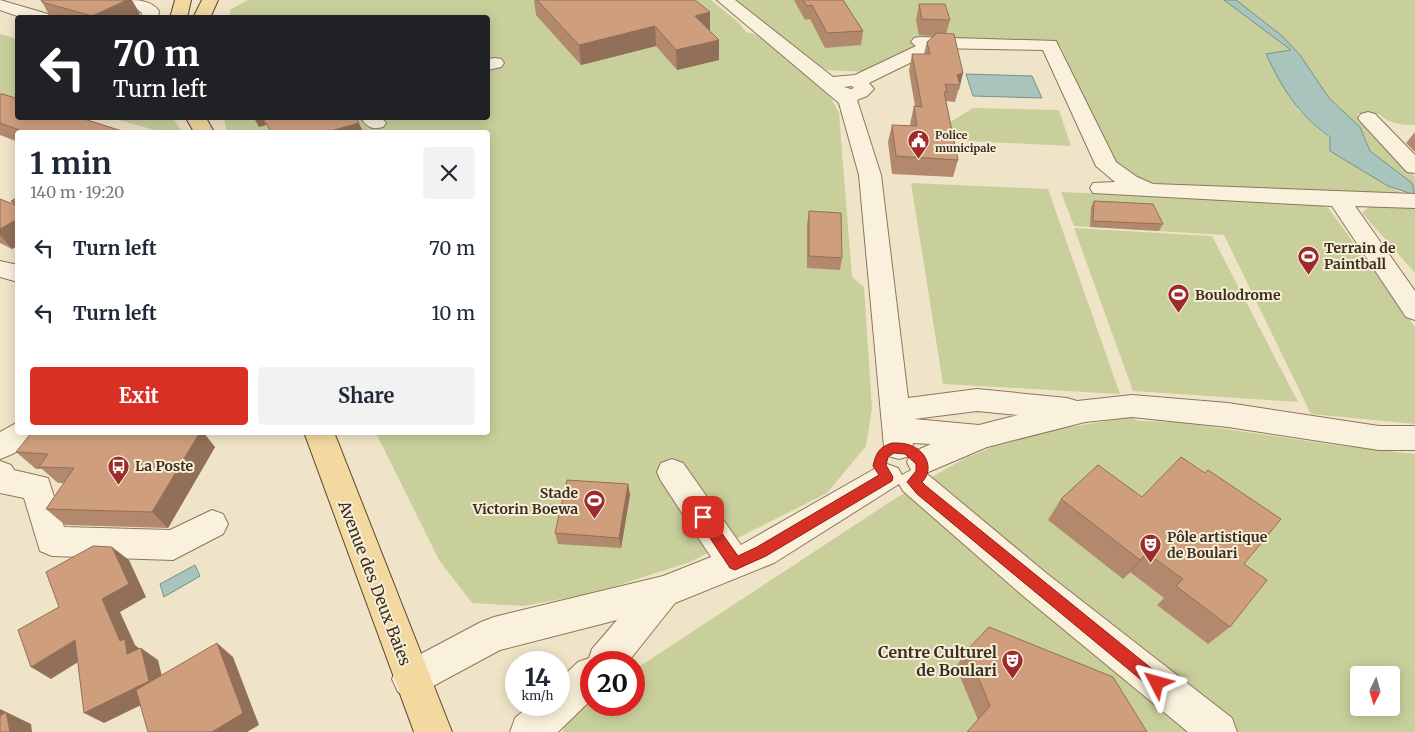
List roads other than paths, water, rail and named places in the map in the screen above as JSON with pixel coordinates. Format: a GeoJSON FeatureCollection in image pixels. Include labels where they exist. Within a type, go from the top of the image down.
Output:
{"type":"FeatureCollection","features":[{"type":"Feature","properties":{"kind":"main road"},"geometry":{"type":"LineString","coordinates":[[179,15],[183,0]]}},
{"type":"Feature","properties":{"kind":"main road"},"geometry":{"type":"LineString","coordinates":[[202,15],[210,0]]}},
{"type":"Feature","properties":{"kind":"main road","name":"Avenue des Deux Baies"},"geometry":{"type":"LineString","coordinates":[[320,435],[411,679],[426,729]]}},
{"type":"Feature","properties":{"kind":"street"},"geometry":{"type":"LineString","coordinates":[[133,0],[151,11],[150,15]]}},
{"type":"Feature","properties":{"kind":"street"},"geometry":{"type":"LineString","coordinates":[[725,0],[812,68],[846,87],[866,103],[867,118],[857,126],[870,175],[903,451],[1034,584],[1218,732]]}},
{"type":"Feature","properties":{"kind":"street"},"geometry":{"type":"LineString","coordinates":[[0,5],[35,15]]}},
{"type":"Feature","properties":{"kind":"street"},"geometry":{"type":"LineString","coordinates":[[0,13],[15,17]]}},
{"type":"Feature","properties":{"kind":"street"},"geometry":{"type":"LineString","coordinates":[[0,20],[15,24]]}},
{"type":"Feature","properties":{"kind":"street"},"geometry":{"type":"LineString","coordinates":[[846,87],[921,46],[1050,45],[1107,166],[1129,182],[1153,191]]}},
{"type":"Feature","properties":{"kind":"street"},"geometry":{"type":"LineString","coordinates":[[1368,118],[1415,167]]}},
{"type":"Feature","properties":{"kind":"street"},"geometry":{"type":"LineString","coordinates":[[1101,188],[1407,201]]}},
{"type":"Feature","properties":{"kind":"street"},"geometry":{"type":"LineString","coordinates":[[1339,199],[1415,311]]}},
{"type":"Feature","properties":{"kind":"street"},"geometry":{"type":"LineString","coordinates":[[0,269],[15,273]]}},
{"type":"Feature","properties":{"kind":"street"},"geometry":{"type":"LineString","coordinates":[[903,451],[912,408],[977,400],[1085,411]]}},
{"type":"Feature","properties":{"kind":"street"},"geometry":{"type":"LineString","coordinates":[[411,679],[494,634],[664,592],[762,552],[903,451],[981,436],[1085,411],[1132,406],[1228,415],[1380,438],[1415,438]]}},
{"type":"Feature","properties":{"kind":"street"},"geometry":{"type":"LineString","coordinates":[[903,451],[912,431],[981,436]]}},
{"type":"Feature","properties":{"kind":"street"},"geometry":{"type":"LineString","coordinates":[[0,447],[19,435]]}},
{"type":"Feature","properties":{"kind":"street"},"geometry":{"type":"LineString","coordinates":[[672,472],[735,564]]}},
{"type":"Feature","properties":{"kind":"street"},"geometry":{"type":"LineString","coordinates":[[0,474],[6,482],[37,487],[52,541],[173,545],[212,524]]}},
{"type":"Feature","properties":{"kind":"street"},"geometry":{"type":"LineString","coordinates":[[614,651],[664,592]]}},
{"type":"Feature","properties":{"kind":"street"},"geometry":{"type":"LineString","coordinates":[[570,695],[580,686]]}},
{"type":"Feature","properties":{"kind":"street"},"geometry":{"type":"LineString","coordinates":[[529,732],[547,716]]}},
{"type":"Feature","properties":{"kind":"water"},"geometry":{"type":"Polygon","coordinates":[[[1224,0],[1236,0],[1281,35],[1300,55],[1329,98],[1360,127],[1370,151],[1412,183],[1415,195],[1388,186],[1330,151],[1330,137],[1308,119],[1292,100],[1266,54],[1291,50],[1224,0]]]}},
{"type":"Feature","properties":{"kind":"water"},"geometry":{"type":"Polygon","coordinates":[[[966,74],[1032,76],[1042,98],[973,96],[966,74]]]}},
{"type":"Feature","properties":{"kind":"water"},"geometry":{"type":"Polygon","coordinates":[[[195,565],[200,576],[164,597],[160,584],[195,565]]]}},
{"type":"Feature","properties":{"kind":"place","name":"Police municipale"},"geometry":{"type":"Point","coordinates":[919,160]}},
{"type":"Feature","properties":{"kind":"place","name":"Terrain de Paintball"},"geometry":{"type":"Point","coordinates":[1308,275]}},
{"type":"Feature","properties":{"kind":"place","name":"Boulodrome"},"geometry":{"type":"Point","coordinates":[1179,314]}},
{"type":"Feature","properties":{"kind":"place","name":"La Poste"},"geometry":{"type":"Point","coordinates":[119,485]}},
{"type":"Feature","properties":{"kind":"place","name":"Stade Victorin Boewa"},"geometry":{"type":"Point","coordinates":[594,520]}},
{"type":"Feature","properties":{"kind":"place","name":"Pôle artistique de Boulari"},"geometry":{"type":"Point","coordinates":[1151,564]}},
{"type":"Feature","properties":{"kind":"place","name":"Centre Culturel de Boulari"},"geometry":{"type":"Point","coordinates":[1013,680]}}]}
